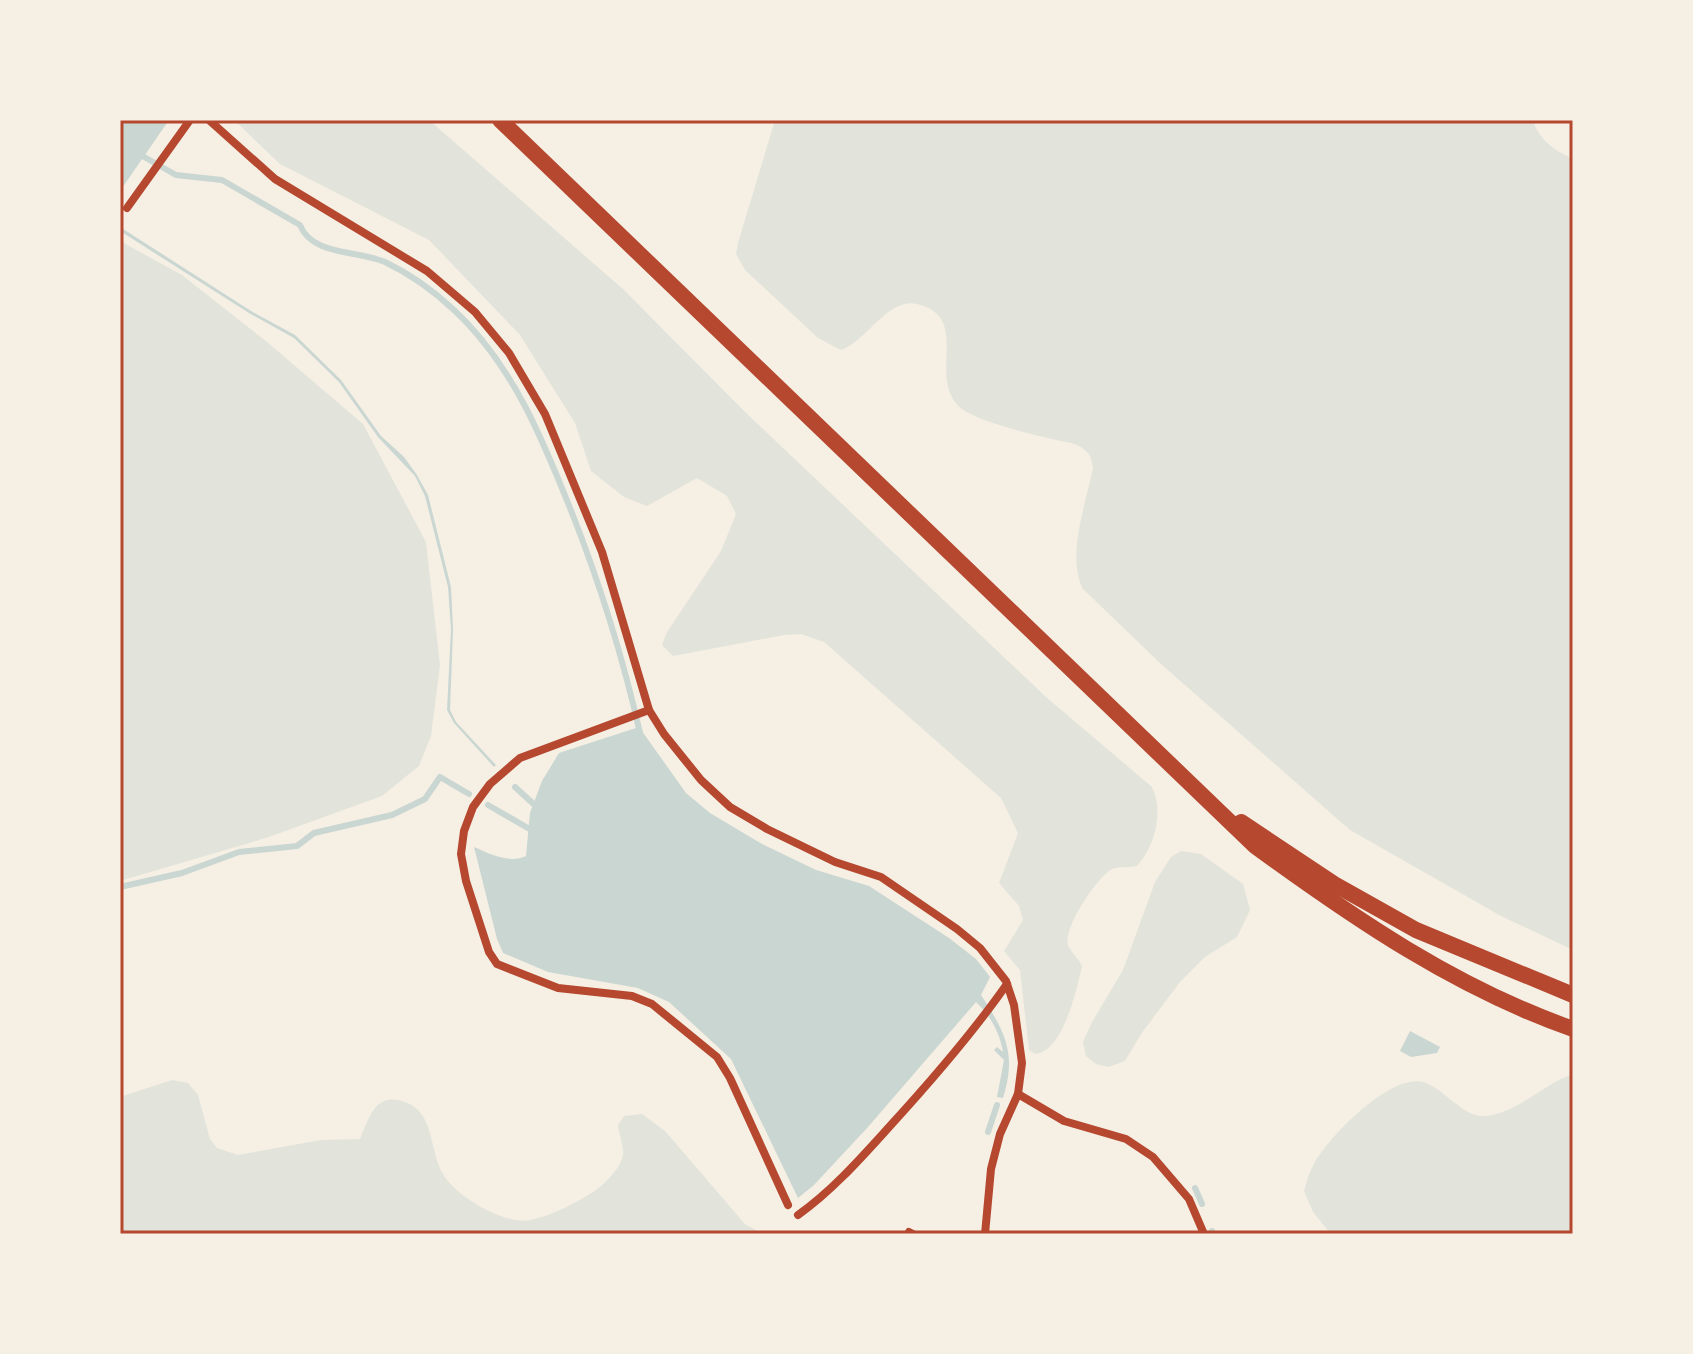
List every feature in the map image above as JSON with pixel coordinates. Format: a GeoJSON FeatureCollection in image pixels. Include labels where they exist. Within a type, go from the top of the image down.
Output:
{"type":"FeatureCollection","features":[{"type":"Feature","properties":{"kind":"highway"},"geometry":{"type":"LineString","coordinates":[[500,120],[1255,846],[1324,897],[1402,948],[1528,1013],[1573,1029]]}},
{"type":"Feature","properties":{"kind":"highway"},"geometry":{"type":"LineString","coordinates":[[1219,809],[1334,884],[1416,930],[1573,995]]}},
{"type":"Feature","properties":{"kind":"street"},"geometry":{"type":"LineString","coordinates":[[127,208],[190,120]]}},
{"type":"Feature","properties":{"kind":"street"},"geometry":{"type":"LineString","coordinates":[[209,120],[275,179],[427,271],[475,312],[509,353],[545,414],[602,552],[649,710],[686,763],[730,807],[799,846],[881,877],[957,929],[980,948],[1007,984],[1014,1005],[1022,1063],[1018,1094],[1000,1134],[991,1169],[985,1234]]}},
{"type":"Feature","properties":{"kind":"street"},"geometry":{"type":"LineString","coordinates":[[649,710],[520,758],[490,784],[473,807],[464,831],[461,854],[466,881],[489,952],[497,964],[558,988],[632,996],[652,1004],[717,1057],[730,1078],[788,1205]]}},
{"type":"Feature","properties":{"kind":"street"},"geometry":{"type":"LineString","coordinates":[[798,1215],[843,1179],[959,1048],[1007,984]]}},
{"type":"Feature","properties":{"kind":"street"},"geometry":{"type":"LineString","coordinates":[[1018,1094],[1064,1121],[1126,1139],[1153,1157],[1189,1199],[1204,1234]]}},
{"type":"Feature","properties":{"kind":"shaded area"},"geometry":{"type":"Polygon","coordinates":[[[120,120],[169,120],[120,191],[120,120]]]}},
{"type":"Feature","properties":{"kind":"shaded area"},"geometry":{"type":"Polygon","coordinates":[[[234,120],[429,120],[624,290],[744,411],[1046,697],[1152,787],[1157,818],[1149,849],[1137,866],[1112,869],[1098,882],[1082,904],[1071,927],[1068,945],[1082,966],[1067,1018],[1045,1051],[1035,1054],[1029,1050],[1020,970],[1004,951],[1023,920],[1019,906],[999,883],[1018,833],[1001,798],[824,642],[801,634],[784,635],[673,656],[662,645],[667,632],[721,551],[736,514],[727,496],[697,478],[647,506],[624,497],[591,471],[575,423],[520,335],[429,240],[280,164],[234,120]]]}},
{"type":"Feature","properties":{"kind":"shaded area"},"geometry":{"type":"Polygon","coordinates":[[[775,120],[1533,120],[1538,132],[1551,147],[1569,157],[1573,156],[1573,950],[1501,916],[1350,830],[1161,664],[1083,589],[1076,562],[1082,513],[1093,468],[1089,454],[1074,444],[1007,427],[965,411],[953,399],[948,384],[946,336],[943,323],[934,311],[917,304],[896,307],[841,350],[818,338],[745,270],[736,254],[738,243],[775,120]]]}},
{"type":"Feature","properties":{"kind":"shaded area"},"geometry":{"type":"Polygon","coordinates":[[[120,227],[251,311],[295,335],[341,380],[381,436],[404,457],[417,475],[428,495],[451,587],[453,630],[450,710],[456,722],[496,765],[494,767],[454,723],[447,710],[451,629],[448,587],[425,496],[415,476],[378,437],[339,382],[294,338],[120,231],[120,227]]]}},
{"type":"Feature","properties":{"kind":"shaded area"},"geometry":{"type":"Polygon","coordinates":[[[120,241],[182,275],[363,424],[426,542],[440,665],[431,736],[419,766],[382,796],[266,838],[120,881],[120,241]]]}},
{"type":"Feature","properties":{"kind":"shaded area"},"geometry":{"type":"Polygon","coordinates":[[[639,727],[686,793],[710,813],[762,844],[816,870],[869,886],[976,959],[990,977],[981,995],[997,1020],[1009,1055],[1003,1098],[997,1097],[1004,1060],[994,1050],[997,1047],[1003,1052],[1002,1045],[994,1025],[976,1002],[868,1127],[798,1198],[731,1059],[669,1002],[638,988],[548,972],[503,953],[474,847],[507,859],[526,856],[530,813],[542,781],[559,753],[639,727]]]}},
{"type":"Feature","properties":{"kind":"shaded area"},"geometry":{"type":"Polygon","coordinates":[[[1181,851],[1201,854],[1243,884],[1250,910],[1237,937],[1205,957],[1180,982],[1125,1061],[1108,1067],[1096,1064],[1086,1056],[1083,1042],[1123,970],[1155,882],[1171,857],[1181,851]]]}},
{"type":"Feature","properties":{"kind":"shaded area"},"geometry":{"type":"Polygon","coordinates":[[[1410,1031],[1440,1047],[1437,1053],[1411,1057],[1400,1051],[1410,1031]]]}},
{"type":"Feature","properties":{"kind":"shaded area"},"geometry":{"type":"Polygon","coordinates":[[[1573,1074],[1573,1234],[1334,1234],[1313,1212],[1304,1191],[1315,1162],[1348,1122],[1380,1095],[1412,1082],[1426,1083],[1461,1108],[1484,1116],[1508,1110],[1573,1074]]]}},
{"type":"Feature","properties":{"kind":"shaded area"},"geometry":{"type":"Polygon","coordinates":[[[172,1080],[188,1083],[198,1095],[210,1139],[217,1148],[238,1155],[321,1140],[360,1139],[370,1115],[380,1103],[387,1100],[405,1102],[415,1107],[427,1123],[439,1165],[449,1183],[482,1208],[521,1221],[555,1212],[602,1186],[622,1160],[618,1125],[624,1116],[642,1114],[665,1131],[745,1224],[763,1234],[120,1234],[120,1097],[172,1080]]]}},
{"type":"Feature","properties":{"kind":"waterway"},"geometry":{"type":"LineString","coordinates":[[139,154],[176,175],[222,180],[300,225],[306,235],[325,247],[385,262],[413,277],[438,296],[475,332],[510,379],[561,486],[610,622],[640,733]]}},
{"type":"Feature","properties":{"kind":"waterway"},"geometry":{"type":"LineString","coordinates":[[120,887],[182,873],[239,852],[297,846],[314,833],[392,815],[425,799],[440,777],[469,794]]}},
{"type":"Feature","properties":{"kind":"waterway"},"geometry":{"type":"LineString","coordinates":[[515,787],[539,809]]}},
{"type":"Feature","properties":{"kind":"waterway"},"geometry":{"type":"LineString","coordinates":[[488,805],[533,831]]}},
{"type":"Feature","properties":{"kind":"waterway"},"geometry":{"type":"LineString","coordinates":[[988,1132],[997,1105]]}},
{"type":"Feature","properties":{"kind":"waterway"},"geometry":{"type":"LineString","coordinates":[[1195,1188],[1202,1204]]}}]}
